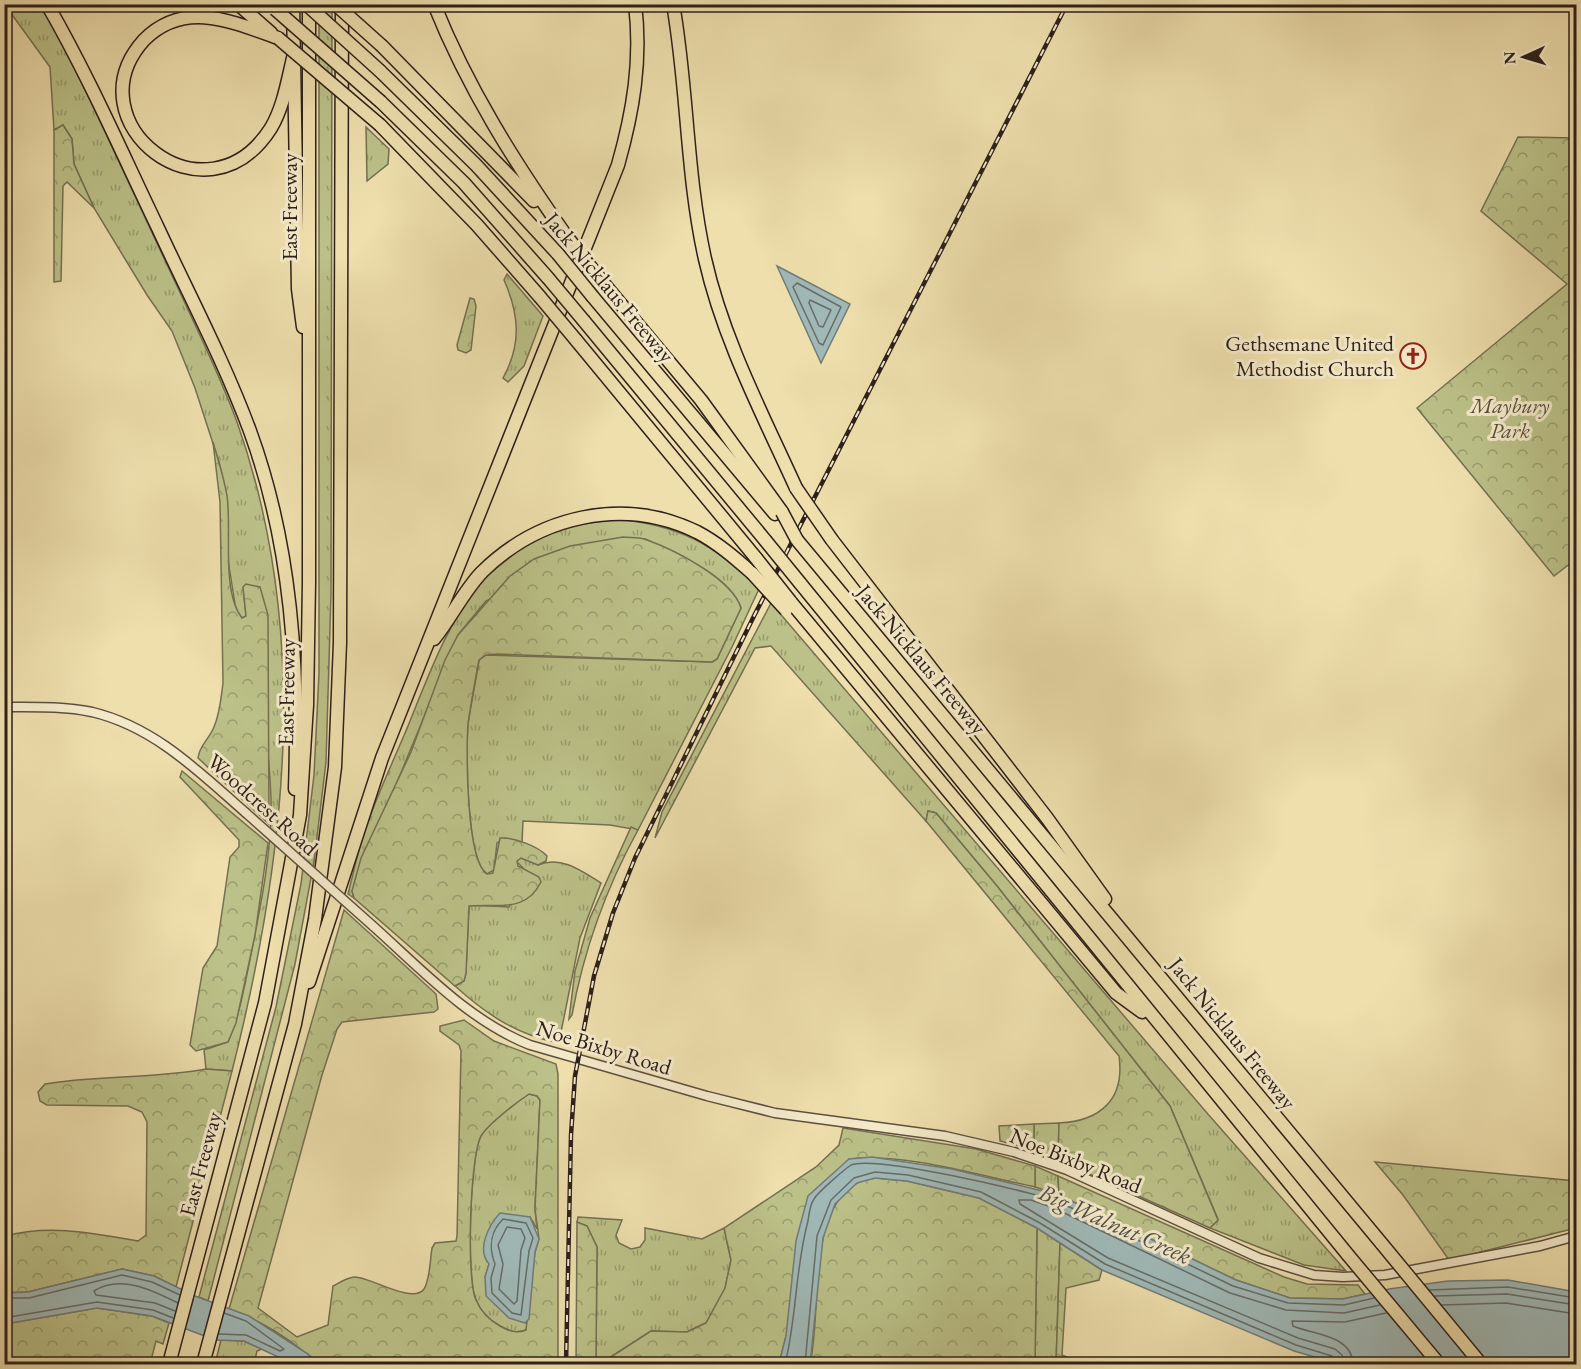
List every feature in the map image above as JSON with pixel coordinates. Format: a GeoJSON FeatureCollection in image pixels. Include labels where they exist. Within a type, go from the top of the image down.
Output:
{"type":"FeatureCollection","features":[{"type":"Feature","properties":{"kind":"highway"},"geometry":{"type":"LineString","coordinates":[[47,4],[79,60],[232,386],[264,478],[283,557],[296,676],[294,816],[284,910]]}},
{"type":"Feature","properties":{"kind":"highway"},"geometry":{"type":"LineString","coordinates":[[238,4],[380,125],[477,225],[540,297],[756,558],[788,606]]}},
{"type":"Feature","properties":{"kind":"highway"},"geometry":{"type":"LineString","coordinates":[[293,4],[298,289],[309,367]]}},
{"type":"Feature","properties":{"kind":"highway","name":"East Freeway"},"geometry":{"type":"LineString","coordinates":[[170,1361],[265,1004],[300,815],[305,760],[309,367],[307,4]]}},
{"type":"Feature","properties":{"kind":"highway","name":"Jack Nicklaus Freeway"},"geometry":{"type":"LineString","coordinates":[[307,4],[380,71],[476,165],[558,254],[780,515],[813,560],[1481,1365]]}},
{"type":"Feature","properties":{"kind":"highway"},"geometry":{"type":"LineString","coordinates":[[335,4],[382,46],[487,151],[567,237]]}},
{"type":"Feature","properties":{"kind":"highway"},"geometry":{"type":"LineString","coordinates":[[295,1024],[329,820],[338,715],[342,4]]}},
{"type":"Feature","properties":{"kind":"highway"},"geometry":{"type":"LineString","coordinates":[[434,4],[450,45],[483,110],[520,171],[600,279],[701,400],[780,515]]}},
{"type":"Feature","properties":{"kind":"highway"},"geometry":{"type":"LineString","coordinates":[[202,1365],[295,1024],[368,796],[618,165],[634,98],[638,42],[635,4]]}},
{"type":"Feature","properties":{"kind":"highway"},"geometry":{"type":"LineString","coordinates":[[673,4],[680,42],[688,157],[705,259],[730,344],[796,488],[832,540],[1047,818],[1159,976]]}},
{"type":"Feature","properties":{"kind":"highway","name":"Jack Nicklaus Freeway"},"geometry":{"type":"LineString","coordinates":[[273,7],[381,102],[464,183],[548,278],[1439,1365]]}},
{"type":"Feature","properties":{"kind":"highway"},"geometry":{"type":"LineString","coordinates":[[278,38],[226,18],[205,15],[177,17],[158,27],[137,47],[124,81],[126,112],[135,133],[153,153],[182,168],[215,169],[240,160],[256,148],[279,113],[294,54]]}},
{"type":"Feature","properties":{"kind":"highway"},"geometry":{"type":"LineString","coordinates":[[425,649],[475,581],[505,551],[534,533],[572,519],[616,514],[670,522],[712,542],[752,573],[788,606],[850,676],[1116,993],[1155,1021]]}},
{"type":"Feature","properties":{"kind":"street","name":"Woodcrest Road"},"geometry":{"type":"LineString","coordinates":[[4,707],[75,709],[124,722],[166,745],[461,1004]]}},
{"type":"Feature","properties":{"kind":"street","name":"Noe Bixby Road"},"geometry":{"type":"LineString","coordinates":[[461,1004],[492,1027],[523,1042],[707,1096],[775,1113],[945,1136],[1014,1152],[1067,1170],[1260,1258],[1314,1275],[1344,1277],[1385,1275],[1518,1250],[1576,1236]]}},
{"type":"Feature","properties":{"kind":"green space"},"geometry":{"type":"Polygon","coordinates":[[[5,5],[42,5],[56,27],[222,383],[237,422],[261,502],[275,583],[283,664],[283,746],[277,828],[266,910],[251,991],[232,1071],[206,1069],[204,1050],[228,1042],[239,1010],[265,877],[270,839],[271,800],[264,720],[243,587],[246,616],[242,618],[236,610],[228,560],[227,497],[219,462],[195,388],[172,331],[147,295],[94,208],[74,164],[72,139],[63,125],[54,130],[50,67],[5,5]]]}},
{"type":"Feature","properties":{"kind":"green space"},"geometry":{"type":"Polygon","coordinates":[[[319,5],[332,5],[331,594],[326,762],[314,862],[295,964],[208,1301],[199,1297],[276,1007],[301,884],[314,775],[319,673],[319,5]]]}},
{"type":"Feature","properties":{"kind":"green space"},"geometry":{"type":"Polygon","coordinates":[[[63,125],[72,139],[74,164],[94,208],[67,182],[63,186],[61,281],[54,282],[54,130],[63,125]]]}},
{"type":"Feature","properties":{"kind":"green space"},"geometry":{"type":"Polygon","coordinates":[[[366,127],[389,149],[388,164],[367,181],[366,127]]]}},
{"type":"Feature","properties":{"kind":"green space","name":"Maybury Park"},"geometry":{"type":"Polygon","coordinates":[[[1518,137],[1576,138],[1576,559],[1554,576],[1417,408],[1567,284],[1481,211],[1518,137]]]}},
{"type":"Feature","properties":{"kind":"green space"},"geometry":{"type":"Polygon","coordinates":[[[507,274],[543,316],[524,366],[508,382],[503,378],[513,353],[516,329],[513,305],[504,280],[507,274]]]}},
{"type":"Feature","properties":{"kind":"green space"},"geometry":{"type":"Polygon","coordinates":[[[470,298],[474,299],[476,306],[471,350],[466,353],[458,350],[457,345],[470,298]]]}},
{"type":"Feature","properties":{"kind":"green space"},"geometry":{"type":"Polygon","coordinates":[[[213,442],[227,496],[229,576],[236,606],[242,618],[246,616],[243,587],[246,584],[260,587],[268,615],[269,824],[198,758],[216,722],[223,683],[220,502],[213,442]]]}},
{"type":"Feature","properties":{"kind":"green space"},"geometry":{"type":"Polygon","coordinates":[[[616,519],[659,526],[695,539],[727,560],[759,589],[732,647],[638,830],[610,825],[523,821],[522,843],[505,838],[497,843],[494,870],[487,874],[480,865],[471,828],[467,738],[479,660],[486,655],[712,662],[717,659],[741,608],[735,596],[726,585],[700,566],[645,539],[486,601],[458,635],[352,891],[354,898],[348,894],[368,822],[440,648],[458,615],[478,586],[503,561],[533,542],[570,527],[616,519]]]}},
{"type":"Feature","properties":{"kind":"green space"},"geometry":{"type":"Polygon","coordinates":[[[623,537],[647,540],[687,558],[715,576],[736,597],[741,608],[717,659],[712,662],[497,654],[486,655],[479,660],[468,724],[467,757],[471,828],[480,865],[487,874],[493,873],[500,838],[525,843],[547,856],[546,861],[538,865],[521,858],[517,861],[518,866],[539,877],[541,882],[527,899],[510,905],[469,906],[466,973],[464,981],[455,986],[354,898],[352,891],[361,858],[411,752],[445,660],[458,635],[510,576],[534,559],[570,546],[623,537]]]}},
{"type":"Feature","properties":{"kind":"green space"},"geometry":{"type":"Polygon","coordinates":[[[771,603],[1207,1113],[1346,1271],[1304,1265],[1210,1228],[1218,1219],[1170,1106],[997,886],[936,813],[928,811],[926,821],[771,646],[755,648],[655,838],[662,812],[771,603]]]}},
{"type":"Feature","properties":{"kind":"green space"},"geometry":{"type":"Polygon","coordinates":[[[182,771],[268,843],[255,935],[236,1023],[228,1042],[196,1051],[190,1045],[203,968],[217,946],[230,857],[239,847],[239,840],[180,777],[182,771]]]}},
{"type":"Feature","properties":{"kind":"green space"},"geometry":{"type":"Polygon","coordinates":[[[928,811],[936,813],[997,886],[1170,1106],[1218,1220],[1210,1228],[1058,1160],[1059,1123],[1087,1118],[1107,1105],[1114,1096],[1118,1084],[1119,1056],[926,821],[928,811]]]}},
{"type":"Feature","properties":{"kind":"green space"},"geometry":{"type":"Polygon","coordinates":[[[631,827],[638,830],[615,875],[597,920],[569,1019],[575,971],[590,918],[631,827]]]}},
{"type":"Feature","properties":{"kind":"green space"},"geometry":{"type":"Polygon","coordinates":[[[521,858],[538,865],[547,862],[563,863],[579,869],[601,883],[580,938],[560,1037],[555,1042],[527,1034],[501,1021],[455,986],[464,981],[466,973],[469,905],[509,907],[523,868],[516,861],[521,858]]]}},
{"type":"Feature","properties":{"kind":"green space"},"geometry":{"type":"Polygon","coordinates":[[[344,910],[436,994],[438,1009],[434,1012],[342,1022],[337,1029],[322,1075],[258,1308],[297,1337],[328,1325],[333,1286],[348,1278],[361,1278],[411,1294],[424,1289],[435,1243],[456,1241],[457,1236],[461,1051],[459,1045],[440,1031],[440,1026],[464,1020],[494,1041],[556,1064],[558,1074],[558,1364],[315,1364],[276,1332],[229,1309],[344,910]],[[529,1094],[485,1131],[477,1148],[474,1167],[470,1244],[476,1300],[492,1321],[516,1332],[526,1330],[535,1252],[539,1239],[535,1209],[540,1100],[537,1096],[529,1094]]]}},
{"type":"Feature","properties":{"kind":"green space"},"geometry":{"type":"Polygon","coordinates":[[[206,1069],[232,1071],[176,1287],[154,1276],[122,1269],[28,1292],[5,1293],[5,1236],[22,1232],[55,1230],[138,1241],[146,1235],[147,1122],[142,1112],[128,1106],[47,1105],[40,1101],[38,1092],[45,1084],[206,1069]]]}},
{"type":"Feature","properties":{"kind":"green space"},"geometry":{"type":"Polygon","coordinates":[[[529,1094],[537,1096],[540,1100],[535,1209],[537,1229],[530,1217],[489,1264],[485,1277],[525,1323],[529,1319],[526,1330],[516,1332],[492,1321],[476,1300],[470,1244],[472,1191],[477,1148],[481,1136],[496,1120],[529,1094]]]}},
{"type":"Feature","properties":{"kind":"green space"},"geometry":{"type":"Polygon","coordinates":[[[1059,1123],[1058,1160],[1034,1150],[1034,1124],[1059,1123]]]}},
{"type":"Feature","properties":{"kind":"green space"},"geometry":{"type":"Polygon","coordinates":[[[1034,1124],[1034,1150],[1000,1141],[999,1126],[1034,1124]]]}},
{"type":"Feature","properties":{"kind":"green space"},"geometry":{"type":"Polygon","coordinates":[[[843,1128],[976,1149],[1035,1166],[1035,1187],[918,1162],[871,1158],[849,1159],[786,1336],[779,1364],[576,1364],[577,1222],[587,1226],[597,1247],[596,1358],[603,1362],[651,1331],[687,1332],[706,1323],[725,1288],[731,1260],[724,1228],[816,1167],[839,1145],[843,1128]]]}},
{"type":"Feature","properties":{"kind":"green space"},"geometry":{"type":"Polygon","coordinates":[[[1375,1162],[1576,1181],[1576,1228],[1449,1260],[1403,1195],[1375,1162]]]}},
{"type":"Feature","properties":{"kind":"green space"},"geometry":{"type":"Polygon","coordinates":[[[1035,1166],[1058,1176],[1059,1195],[1035,1187],[1035,1166]]]}},
{"type":"Feature","properties":{"kind":"green space"},"geometry":{"type":"Polygon","coordinates":[[[1058,1176],[1284,1277],[1307,1284],[1358,1285],[1365,1294],[1343,1299],[1290,1298],[1236,1280],[1059,1195],[1058,1176]]]}},
{"type":"Feature","properties":{"kind":"green space"},"geometry":{"type":"Polygon","coordinates":[[[875,1178],[907,1181],[979,1198],[1037,1228],[1035,1364],[810,1364],[819,1266],[830,1216],[841,1197],[857,1183],[875,1178]]]}},
{"type":"Feature","properties":{"kind":"green space"},"geometry":{"type":"Polygon","coordinates":[[[578,1217],[622,1220],[616,1235],[619,1243],[631,1249],[640,1247],[645,1240],[645,1228],[702,1239],[724,1228],[731,1260],[725,1289],[706,1323],[687,1332],[651,1331],[603,1362],[596,1358],[597,1247],[587,1226],[577,1222],[578,1217]]]}},
{"type":"Feature","properties":{"kind":"green space"},"geometry":{"type":"Polygon","coordinates":[[[1037,1228],[1060,1243],[1056,1364],[1035,1364],[1037,1228]]]}},
{"type":"Feature","properties":{"kind":"green space"},"geometry":{"type":"Polygon","coordinates":[[[1060,1243],[1102,1270],[1099,1280],[1066,1288],[1062,1355],[1083,1364],[1056,1364],[1060,1243]]]}},
{"type":"Feature","properties":{"kind":"green space"},"geometry":{"type":"Polygon","coordinates":[[[97,1308],[152,1316],[169,1323],[163,1344],[156,1341],[150,1364],[5,1364],[4,1324],[97,1308]]]}},
{"type":"Feature","properties":{"kind":"green space"},"geometry":{"type":"Polygon","coordinates":[[[221,1340],[244,1341],[262,1349],[257,1351],[254,1364],[215,1364],[221,1340]]]}},
{"type":"Feature","properties":{"kind":"water"},"geometry":{"type":"Polygon","coordinates":[[[777,266],[850,304],[821,363],[777,266]]]}},
{"type":"Feature","properties":{"kind":"water","name":"Big Walnut Creek"},"geometry":{"type":"Polygon","coordinates":[[[872,1157],[952,1169],[1059,1195],[1236,1280],[1290,1298],[1343,1299],[1389,1289],[1448,1281],[1508,1280],[1576,1292],[1576,1364],[1339,1364],[1294,1351],[1102,1270],[1037,1228],[979,1198],[907,1181],[875,1178],[857,1183],[835,1204],[823,1238],[810,1364],[779,1364],[786,1336],[796,1241],[808,1196],[849,1159],[872,1157]]]}},
{"type":"Feature","properties":{"kind":"water"},"geometry":{"type":"Polygon","coordinates":[[[500,1213],[530,1217],[539,1239],[535,1252],[529,1319],[525,1323],[509,1318],[486,1296],[485,1277],[489,1264],[485,1258],[484,1244],[488,1230],[500,1213]]]}},
{"type":"Feature","properties":{"kind":"water"},"geometry":{"type":"Polygon","coordinates":[[[122,1269],[154,1276],[195,1296],[249,1316],[308,1354],[315,1364],[293,1364],[244,1341],[215,1340],[152,1316],[97,1308],[5,1324],[4,1293],[28,1292],[122,1269]]]}},
{"type":"Feature","properties":{"kind":"railway"},"geometry":{"type":"LineString","coordinates":[[566,1364],[571,1135],[575,1076],[594,976],[613,913],[635,858],[754,616],[1067,4]]}},
{"type":"Feature","properties":{"kind":"place","name":"Gethsemane United Methodist Church"},"geometry":{"type":"Point","coordinates":[1413,356]}}]}
